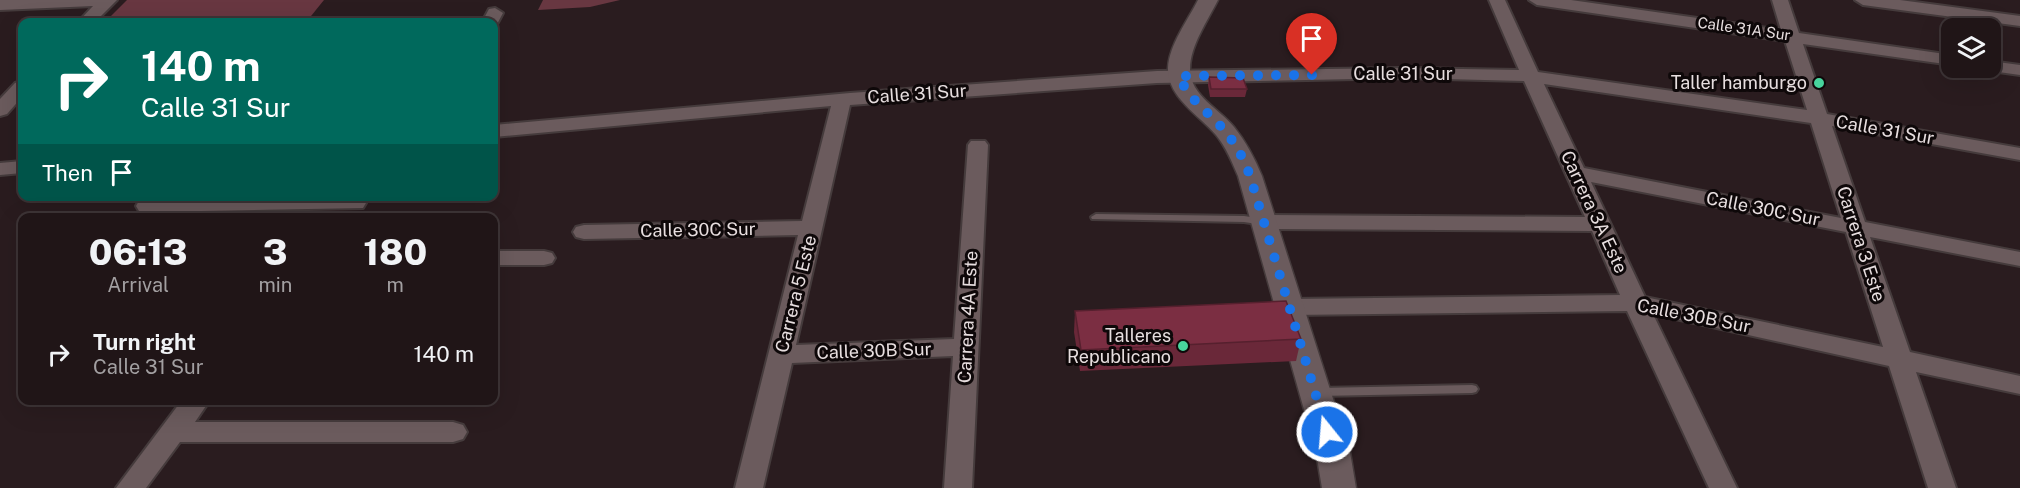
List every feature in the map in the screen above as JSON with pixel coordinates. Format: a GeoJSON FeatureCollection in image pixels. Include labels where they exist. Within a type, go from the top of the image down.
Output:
{"type":"FeatureCollection","features":[{"type":"Feature","properties":{"kind":"street"},"geometry":{"type":"LineString","coordinates":[[0,5],[109,0]]}},
{"type":"Feature","properties":{"kind":"street"},"geometry":{"type":"LineString","coordinates":[[90,18],[109,0]]}},
{"type":"Feature","properties":{"kind":"street"},"geometry":{"type":"LineString","coordinates":[[1208,0],[1180,61],[1179,76],[1190,95],[1224,129],[1244,159],[1333,452],[1339,488]]}},
{"type":"Feature","properties":{"kind":"street","name":"Carrera 3A Este"},"geometry":{"type":"LineString","coordinates":[[1497,0],[1652,341],[1729,486]]}},
{"type":"Feature","properties":{"kind":"street","name":"Calle 31A Sur"},"geometry":{"type":"LineString","coordinates":[[1537,0],[1941,58]]}},
{"type":"Feature","properties":{"kind":"street","name":"Carrera 3 Este"},"geometry":{"type":"LineString","coordinates":[[1780,0],[1942,488]]}},
{"type":"Feature","properties":{"kind":"street"},"geometry":{"type":"LineString","coordinates":[[1863,0],[2020,21]]}},
{"type":"Feature","properties":{"kind":"street"},"geometry":{"type":"LineString","coordinates":[[2001,67],[2020,70]]}},
{"type":"Feature","properties":{"kind":"street","name":"Calle 31 Sur"},"geometry":{"type":"LineString","coordinates":[[498,131],[843,100],[1179,76],[1405,74],[1530,76],[1819,118],[2020,154]]}},
{"type":"Feature","properties":{"kind":"street"},"geometry":{"type":"LineString","coordinates":[[0,110],[18,91]]}},
{"type":"Feature","properties":{"kind":"street","name":"Carrera 5 Este"},"geometry":{"type":"LineString","coordinates":[[749,488],[843,100]]}},
{"type":"Feature","properties":{"kind":"street","name":"Carrera 4A Este"},"geometry":{"type":"LineString","coordinates":[[958,488],[978,146]]}},
{"type":"Feature","properties":{"kind":"street"},"geometry":{"type":"LineString","coordinates":[[0,169],[18,167]]}},
{"type":"Feature","properties":{"kind":"street","name":"Calle 30C Sur"},"geometry":{"type":"LineString","coordinates":[[1576,173],[2020,259]]}},
{"type":"Feature","properties":{"kind":"street"},"geometry":{"type":"LineString","coordinates":[[147,206],[353,206]]}},
{"type":"Feature","properties":{"kind":"street"},"geometry":{"type":"LineString","coordinates":[[1264,222],[1598,224]]}},
{"type":"Feature","properties":{"kind":"street","name":"Calle 30C Sur"},"geometry":{"type":"LineString","coordinates":[[584,232],[812,228]]}},
{"type":"Feature","properties":{"kind":"street"},"geometry":{"type":"LineString","coordinates":[[498,258],[544,258]]}},
{"type":"Feature","properties":{"kind":"street","name":"Calle 30B Sur"},"geometry":{"type":"LineString","coordinates":[[1290,307],[1636,303],[2020,385]]}},
{"type":"Feature","properties":{"kind":"street","name":"Calle 30B Sur"},"geometry":{"type":"LineString","coordinates":[[781,355],[966,347]]}},
{"type":"Feature","properties":{"kind":"street"},"geometry":{"type":"LineString","coordinates":[[130,488],[193,405]]}},
{"type":"Feature","properties":{"kind":"street"},"geometry":{"type":"LineString","coordinates":[[171,432],[453,432]]}},
{"type":"Feature","properties":{"kind":"lane"},"geometry":{"type":"LineString","coordinates":[[1096,217],[1244,219],[1264,222]]}},
{"type":"Feature","properties":{"kind":"lane"},"geometry":{"type":"LineString","coordinates":[[1315,392],[1472,389]]}},
{"type":"Feature","properties":{"kind":"shaded area"},"geometry":{"type":"Polygon","coordinates":[[[127,0],[324,0],[309,18],[109,18],[127,0]]]}},
{"type":"Feature","properties":{"kind":"shaded area"},"geometry":{"type":"Polygon","coordinates":[[[543,0],[620,0],[590,7],[538,10],[543,0]]]}},
{"type":"Feature","properties":{"kind":"building"},"geometry":{"type":"Polygon","coordinates":[[[1209,77],[1243,78],[1247,89],[1211,89],[1209,77]]]}},
{"type":"Feature","properties":{"kind":"building"},"geometry":{"type":"Polygon","coordinates":[[[1286,301],[1301,339],[1081,350],[1075,311],[1286,301]]]}},
{"type":"Feature","properties":{"kind":"place","name":"Taller hamburgo"},"geometry":{"type":"Point","coordinates":[1819,83]}},
{"type":"Feature","properties":{"kind":"place","name":"Talleres Republicano"},"geometry":{"type":"Point","coordinates":[1183,346]}},
{"type":"Feature","properties":{"kind":"route"},"geometry":{"type":"LineString","coordinates":[[1312,75],[1179,76],[1190,95],[1224,129],[1244,159],[1327,432]]}}]}
